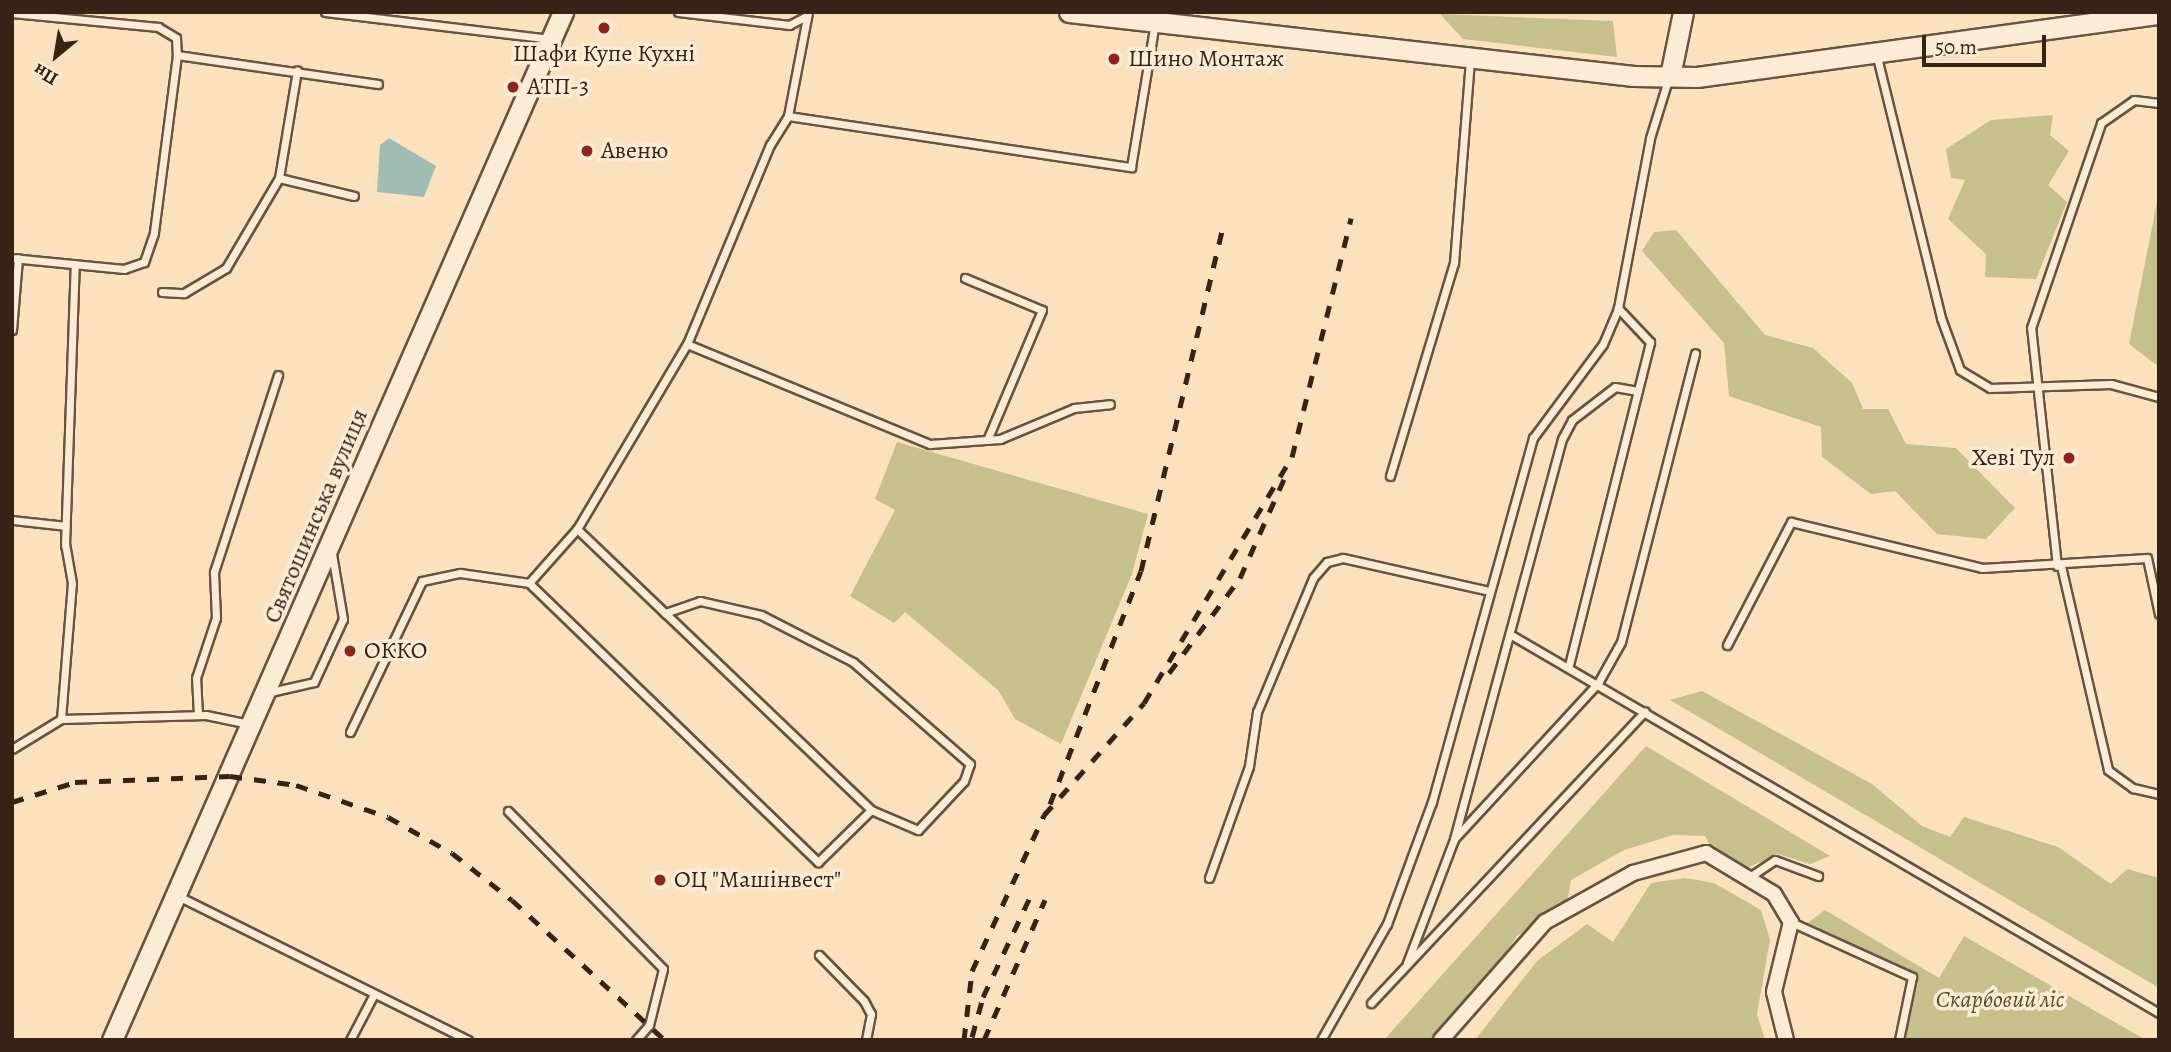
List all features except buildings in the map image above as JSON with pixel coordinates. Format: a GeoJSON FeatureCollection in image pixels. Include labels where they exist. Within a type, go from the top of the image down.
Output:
{"type":"FeatureCollection","features":[{"type":"Feature","properties":{"kind":"main road","name":"Святошинська вулиця"},"geometry":{"type":"LineString","coordinates":[[112,1040],[178,896],[563,12]]}},
{"type":"Feature","properties":{"kind":"main road"},"geometry":{"type":"LineString","coordinates":[[1069,12],[1670,76],[1877,57],[2148,14]]}},
{"type":"Feature","properties":{"kind":"main road"},"geometry":{"type":"LineString","coordinates":[[1670,76],[1683,12]]}},
{"type":"Feature","properties":{"kind":"street"},"geometry":{"type":"LineString","coordinates":[[1441,1040],[1499,978],[1522,941],[1580,898],[1633,873],[1706,853],[1774,894],[1791,922],[1774,992],[1786,1040]]}},
{"type":"Feature","properties":{"kind":"lane"},"geometry":{"type":"LineString","coordinates":[[325,12],[551,39]]}},
{"type":"Feature","properties":{"kind":"lane"},"geometry":{"type":"LineString","coordinates":[[678,12],[789,25],[808,14]]}},
{"type":"Feature","properties":{"kind":"lane"},"geometry":{"type":"LineString","coordinates":[[12,13],[158,27],[176,38],[177,55],[154,233],[144,262],[124,269],[15,258],[12,330]]}},
{"type":"Feature","properties":{"kind":"lane"},"geometry":{"type":"LineString","coordinates":[[528,583],[577,529],[687,345],[770,145],[788,116],[808,14]]}},
{"type":"Feature","properties":{"kind":"lane"},"geometry":{"type":"LineString","coordinates":[[788,116],[1131,167],[1155,22]]}},
{"type":"Feature","properties":{"kind":"lane"},"geometry":{"type":"LineString","coordinates":[[177,55],[298,70],[378,84]]}},
{"type":"Feature","properties":{"kind":"lane"},"geometry":{"type":"LineString","coordinates":[[1390,475],[1454,263],[1470,56]]}},
{"type":"Feature","properties":{"kind":"lane"},"geometry":{"type":"LineString","coordinates":[[1877,57],[1941,318],[1960,370],[1990,388],[2111,384],[2159,397]]}},
{"type":"Feature","properties":{"kind":"lane"},"geometry":{"type":"LineString","coordinates":[[162,292],[184,293],[226,268],[279,178],[298,70]]}},
{"type":"Feature","properties":{"kind":"lane"},"geometry":{"type":"LineString","coordinates":[[1321,1040],[1387,924],[1432,802],[1485,590],[1533,438],[1603,344],[1618,308],[1650,138],[1670,76]]}},
{"type":"Feature","properties":{"kind":"lane"},"geometry":{"type":"LineString","coordinates":[[2159,103],[2134,100],[2101,123],[2031,328],[2059,566],[2108,770],[2133,788],[2159,794]]}},
{"type":"Feature","properties":{"kind":"lane"},"geometry":{"type":"LineString","coordinates":[[279,178],[354,197]]}},
{"type":"Feature","properties":{"kind":"lane"},"geometry":{"type":"LineString","coordinates":[[61,719],[72,583],[66,526],[75,264]]}},
{"type":"Feature","properties":{"kind":"lane"},"geometry":{"type":"LineString","coordinates":[[965,278],[1042,310],[987,440]]}},
{"type":"Feature","properties":{"kind":"lane"},"geometry":{"type":"LineString","coordinates":[[1569,665],[1650,342],[1618,308]]}},
{"type":"Feature","properties":{"kind":"lane"},"geometry":{"type":"LineString","coordinates":[[687,345],[930,444],[987,440],[1074,408],[1110,404]]}},
{"type":"Feature","properties":{"kind":"lane"},"geometry":{"type":"LineString","coordinates":[[1454,839],[1598,682],[1621,642],[1696,353]]}},
{"type":"Feature","properties":{"kind":"lane"},"geometry":{"type":"LineString","coordinates":[[198,715],[196,678],[216,618],[214,572],[278,375]]}},
{"type":"Feature","properties":{"kind":"lane"},"geometry":{"type":"LineString","coordinates":[[1407,963],[1454,839],[1513,636],[1562,439],[1572,420],[1615,387],[1638,391]]}},
{"type":"Feature","properties":{"kind":"lane"},"geometry":{"type":"LineString","coordinates":[[12,520],[66,526]]}},
{"type":"Feature","properties":{"kind":"lane"},"geometry":{"type":"LineString","coordinates":[[1727,645],[1791,522],[1982,568],[2059,566],[2147,558],[2159,614]]}},
{"type":"Feature","properties":{"kind":"lane"},"geometry":{"type":"LineString","coordinates":[[577,529],[871,810],[918,830],[944,810],[970,764],[853,662],[761,615],[700,601],[665,613]]}},
{"type":"Feature","properties":{"kind":"lane"},"geometry":{"type":"LineString","coordinates":[[266,693],[314,681],[343,620],[330,544]]}},
{"type":"Feature","properties":{"kind":"lane"},"geometry":{"type":"LineString","coordinates":[[1209,878],[1249,766],[1257,712],[1313,578],[1327,562],[1343,558],[1485,590]]}},
{"type":"Feature","properties":{"kind":"lane"},"geometry":{"type":"LineString","coordinates":[[350,732],[422,581],[460,573],[528,583],[818,862],[871,810]]}},
{"type":"Feature","properties":{"kind":"lane"},"geometry":{"type":"LineString","coordinates":[[1513,636],[1569,665],[2159,1013]]}},
{"type":"Feature","properties":{"kind":"lane"},"geometry":{"type":"LineString","coordinates":[[1371,1003],[1645,711]]}},
{"type":"Feature","properties":{"kind":"lane"},"geometry":{"type":"LineString","coordinates":[[12,750],[61,719],[198,715],[252,725]]}},
{"type":"Feature","properties":{"kind":"lane"},"geometry":{"type":"LineString","coordinates":[[508,811],[663,969],[649,1025],[636,1040]]}},
{"type":"Feature","properties":{"kind":"lane"},"geometry":{"type":"LineString","coordinates":[[1748,878],[1775,860],[1818,876]]}},
{"type":"Feature","properties":{"kind":"lane"},"geometry":{"type":"LineString","coordinates":[[178,896],[468,1040]]}},
{"type":"Feature","properties":{"kind":"lane"},"geometry":{"type":"LineString","coordinates":[[1791,922],[1912,977],[1899,1040]]}},
{"type":"Feature","properties":{"kind":"lane"},"geometry":{"type":"LineString","coordinates":[[819,955],[864,1001],[870,1013],[866,1040]]}},
{"type":"Feature","properties":{"kind":"lane"},"geometry":{"type":"LineString","coordinates":[[350,1040],[374,994]]}},
{"type":"Feature","properties":{"kind":"green space"},"geometry":{"type":"Polygon","coordinates":[[[1440,14],[1613,21],[1617,57],[1463,39],[1440,14]]]}},
{"type":"Feature","properties":{"kind":"green space"},"geometry":{"type":"Polygon","coordinates":[[[2053,115],[2050,135],[2069,151],[2048,185],[2067,202],[2036,279],[1985,277],[1986,254],[1948,219],[1965,180],[1951,178],[1946,149],[1991,120],[2053,115]]]}},
{"type":"Feature","properties":{"kind":"green space"},"geometry":{"type":"Polygon","coordinates":[[[2159,192],[2159,367],[2129,344],[2159,192]]]}},
{"type":"Feature","properties":{"kind":"green space"},"geometry":{"type":"Polygon","coordinates":[[[1676,230],[1765,335],[1813,348],[1852,383],[1863,409],[1888,409],[1906,444],[1956,448],[2015,508],[1986,539],[1937,534],[1895,491],[1871,494],[1822,457],[1821,427],[1729,396],[1724,343],[1642,251],[1654,232],[1676,230]]]}},
{"type":"Feature","properties":{"kind":"green space"},"geometry":{"type":"Polygon","coordinates":[[[897,442],[1148,514],[1132,574],[1061,744],[1015,719],[998,690],[905,612],[894,623],[850,596],[895,510],[875,499],[897,442]]]}},
{"type":"Feature","properties":{"kind":"green space"},"geometry":{"type":"Polygon","coordinates":[[[1702,691],[1872,784],[1922,826],[1950,837],[1964,817],[2058,847],[2111,884],[2127,869],[2159,878],[2159,988],[1670,700],[1702,691]]]}},
{"type":"Feature","properties":{"kind":"green space"},"geometry":{"type":"Polygon","coordinates":[[[1646,746],[1830,856],[1810,864],[1778,854],[1747,868],[1711,848],[1705,836],[1673,835],[1624,850],[1571,880],[1566,908],[1561,903],[1517,936],[1489,978],[1430,1040],[1384,1040],[1646,746]]]}},
{"type":"Feature","properties":{"kind":"green space"},"geometry":{"type":"Polygon","coordinates":[[[1685,878],[1714,883],[1761,910],[1770,940],[1757,1014],[1765,1040],[1475,1040],[1537,961],[1587,924],[1613,942],[1651,883],[1685,878]]]}},
{"type":"Feature","properties":{"kind":"green space","name":"Скарбовий ліс"},"geometry":{"type":"Polygon","coordinates":[[[1825,910],[1939,978],[1964,936],[2146,1040],[1902,1040],[1918,983],[1915,973],[1802,927],[1825,910]]]}},
{"type":"Feature","properties":{"kind":"water"},"geometry":{"type":"Polygon","coordinates":[[[389,138],[436,166],[424,197],[377,192],[380,145],[389,138]]]}},
{"type":"Feature","properties":{"kind":"railway"},"geometry":{"type":"LineString","coordinates":[[964,1040],[972,971],[1044,815],[1144,703],[1292,457],[1351,218]]}},
{"type":"Feature","properties":{"kind":"railway"},"geometry":{"type":"LineString","coordinates":[[1050,804],[1141,571],[1223,226]]}},
{"type":"Feature","properties":{"kind":"railway"},"geometry":{"type":"LineString","coordinates":[[1169,673],[1240,578],[1284,479]]}},
{"type":"Feature","properties":{"kind":"railway"},"geometry":{"type":"LineString","coordinates":[[12,802],[75,782],[230,776],[296,785],[388,817],[452,853],[512,900],[665,1040]]}},
{"type":"Feature","properties":{"kind":"railway"},"geometry":{"type":"LineString","coordinates":[[972,1037],[983,997],[1031,895]]}},
{"type":"Feature","properties":{"kind":"railway"},"geometry":{"type":"LineString","coordinates":[[984,1040],[1045,900]]}},
{"type":"Feature","properties":{"kind":"place","name":"Шафи Купе Кухні"},"geometry":{"type":"Point","coordinates":[604,28]}},
{"type":"Feature","properties":{"kind":"place","name":"Шино Монтаж"},"geometry":{"type":"Point","coordinates":[1114,59]}},
{"type":"Feature","properties":{"kind":"place","name":"АТП-3"},"geometry":{"type":"Point","coordinates":[513,87]}},
{"type":"Feature","properties":{"kind":"place","name":"Авеню"},"geometry":{"type":"Point","coordinates":[587,151]}},
{"type":"Feature","properties":{"kind":"place","name":"Хеві Тул"},"geometry":{"type":"Point","coordinates":[2069,458]}},
{"type":"Feature","properties":{"kind":"place","name":"ОККО"},"geometry":{"type":"Point","coordinates":[350,651]}},
{"type":"Feature","properties":{"kind":"place","name":"ОЦ \"Машінвест\""},"geometry":{"type":"Point","coordinates":[660,880]}}]}
